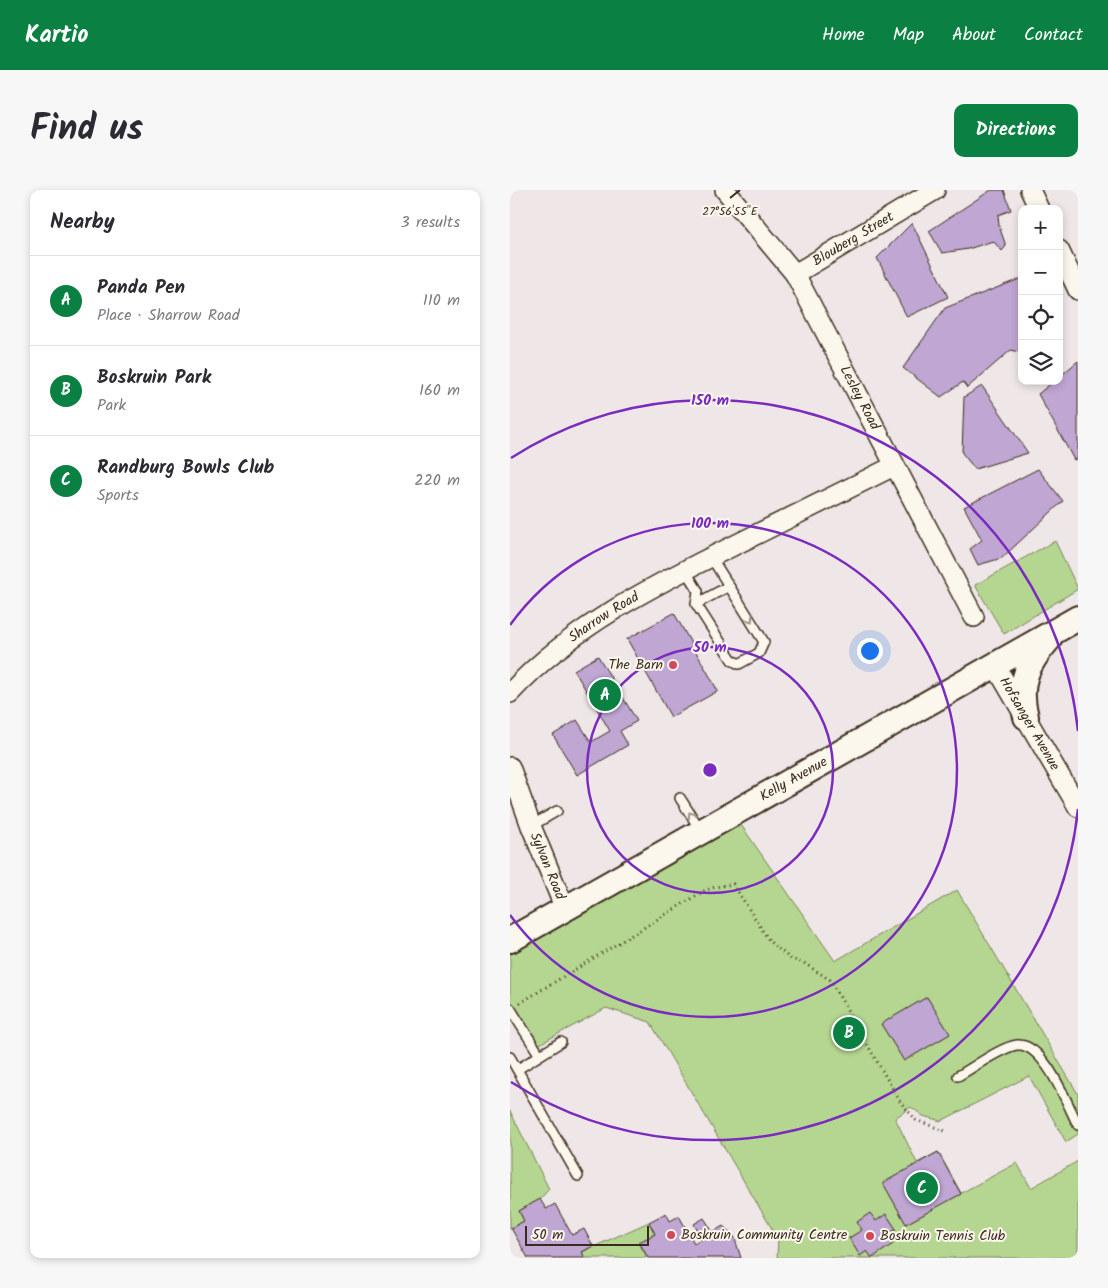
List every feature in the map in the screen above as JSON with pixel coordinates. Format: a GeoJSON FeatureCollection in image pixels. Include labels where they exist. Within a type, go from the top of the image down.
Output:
{"type":"FeatureCollection","features":[{"type":"Feature","properties":{"kind":"street","name":"Lesley Road"},"geometry":{"type":"LineString","coordinates":[[725,190],[796,274],[974,618]]}},
{"type":"Feature","properties":{"kind":"street","name":"Blouberg Street"},"geometry":{"type":"LineString","coordinates":[[796,274],[935,190]]}},
{"type":"Feature","properties":{"kind":"street"},"geometry":{"type":"LineString","coordinates":[[1030,190],[1037,205]]}},
{"type":"Feature","properties":{"kind":"street"},"geometry":{"type":"LineString","coordinates":[[1063,258],[1078,290]]}},
{"type":"Feature","properties":{"kind":"street","name":"Sharrow Road"},"geometry":{"type":"LineString","coordinates":[[510,693],[530,671],[567,640],[685,570],[894,466]]}},
{"type":"Feature","properties":{"kind":"street","name":"Kelly Avenue"},"geometry":{"type":"LineString","coordinates":[[510,940],[1078,618]]}},
{"type":"Feature","properties":{"kind":"street"},"geometry":{"type":"LineString","coordinates":[[1026,717],[1022,700],[1023,684],[1028,666],[1057,630]]}},
{"type":"Feature","properties":{"kind":"street","name":"Hofsanger Avenue"},"geometry":{"type":"LineString","coordinates":[[995,664],[1078,807]]}},
{"type":"Feature","properties":{"kind":"street","name":"Sylvan Road"},"geometry":{"type":"LineString","coordinates":[[510,767],[531,826],[565,909]]}},
{"type":"Feature","properties":{"kind":"lane"},"geometry":{"type":"LineString","coordinates":[[685,570],[698,591],[696,604],[736,663],[739,664],[759,653],[764,642],[711,557]]}},
{"type":"Feature","properties":{"kind":"lane"},"geometry":{"type":"LineString","coordinates":[[696,604],[726,582]]}},
{"type":"Feature","properties":{"kind":"lane"},"geometry":{"type":"LineString","coordinates":[[680,798],[701,831]]}},
{"type":"Feature","properties":{"kind":"lane"},"geometry":{"type":"LineString","coordinates":[[531,826],[557,811]]}},
{"type":"Feature","properties":{"kind":"lane"},"geometry":{"type":"LineString","coordinates":[[510,1009],[538,1054]]}},
{"type":"Feature","properties":{"kind":"lane"},"geometry":{"type":"LineString","coordinates":[[518,1070],[538,1054],[561,1042]]}},
{"type":"Feature","properties":{"kind":"lane"},"geometry":{"type":"LineString","coordinates":[[958,1076],[1016,1045],[1028,1046],[1042,1057],[1078,1125]]}},
{"type":"Feature","properties":{"kind":"lane"},"geometry":{"type":"LineString","coordinates":[[510,1057],[578,1176]]}},
{"type":"Feature","properties":{"kind":"path"},"geometry":{"type":"LineString","coordinates":[[510,1009],[704,891],[734,884],[770,942],[791,959],[804,963],[830,980],[902,1103],[916,1120],[946,1131]]}},
{"type":"Feature","properties":{"kind":"green space"},"geometry":{"type":"Polygon","coordinates":[[[1055,541],[1078,589],[1004,634],[975,585],[1055,541]]]}},
{"type":"Feature","properties":{"kind":"green space"},"geometry":{"type":"Polygon","coordinates":[[[741,825],[835,961],[957,890],[1078,1094],[1078,1134],[1066,1142],[1029,1076],[941,1121],[923,1116],[911,1107],[895,1118],[917,1163],[938,1152],[961,1193],[1017,1163],[1031,1188],[1078,1161],[1078,1258],[777,1258],[778,1239],[650,1022],[606,1008],[538,1045],[510,999],[510,951],[741,825]]]}},
{"type":"Feature","properties":{"kind":"green space"},"geometry":{"type":"Polygon","coordinates":[[[510,1111],[549,1189],[540,1199],[519,1211],[524,1221],[510,1228],[510,1111]]]}},
{"type":"Feature","properties":{"kind":"green space"},"geometry":{"type":"Polygon","coordinates":[[[649,1222],[655,1234],[639,1243],[647,1257],[585,1258],[582,1252],[649,1222]]]}},
{"type":"Feature","properties":{"kind":"building"},"geometry":{"type":"Polygon","coordinates":[[[991,190],[1004,190],[1011,210],[998,215],[999,226],[1006,246],[1002,251],[993,241],[968,249],[942,253],[929,231],[991,190]]]}},
{"type":"Feature","properties":{"kind":"building"},"geometry":{"type":"Polygon","coordinates":[[[912,223],[948,297],[907,317],[877,258],[912,223]]]}},
{"type":"Feature","properties":{"kind":"building"},"geometry":{"type":"Polygon","coordinates":[[[1018,280],[1018,352],[1011,350],[967,388],[963,382],[941,397],[903,368],[945,308],[1018,280]]]}},
{"type":"Feature","properties":{"kind":"building"},"geometry":{"type":"Polygon","coordinates":[[[1078,361],[1078,458],[1074,460],[1038,394],[1049,385],[1063,385],[1063,374],[1078,361]]]}},
{"type":"Feature","properties":{"kind":"building"},"geometry":{"type":"Polygon","coordinates":[[[982,386],[1028,453],[975,469],[962,453],[964,397],[982,386]]]}},
{"type":"Feature","properties":{"kind":"building"},"geometry":{"type":"Polygon","coordinates":[[[1038,469],[1063,501],[1002,558],[978,565],[970,549],[982,540],[964,507],[1038,469]]]}},
{"type":"Feature","properties":{"kind":"building","name":"The Barn"},"geometry":{"type":"Polygon","coordinates":[[[674,613],[718,691],[671,717],[627,639],[674,613]]]}},
{"type":"Feature","properties":{"kind":"building"},"geometry":{"type":"Polygon","coordinates":[[[598,656],[637,721],[620,731],[628,745],[577,775],[553,735],[577,720],[591,742],[610,731],[574,670],[598,656]]]}},
{"type":"Feature","properties":{"kind":"building"},"geometry":{"type":"Polygon","coordinates":[[[927,997],[950,1034],[904,1061],[881,1024],[927,997]]]}},
{"type":"Feature","properties":{"kind":"building"},"geometry":{"type":"Polygon","coordinates":[[[938,1152],[961,1194],[906,1224],[883,1183],[938,1152]]]}},
{"type":"Feature","properties":{"kind":"building"},"geometry":{"type":"Polygon","coordinates":[[[540,1199],[546,1209],[555,1204],[572,1235],[584,1229],[593,1246],[582,1252],[585,1258],[528,1258],[511,1228],[524,1221],[519,1211],[540,1199]]]}},
{"type":"Feature","properties":{"kind":"building","name":"Boskruin Community Centre"},"geometry":{"type":"Polygon","coordinates":[[[666,1213],[670,1221],[679,1216],[694,1243],[702,1239],[694,1224],[704,1218],[713,1232],[723,1226],[734,1236],[741,1258],[648,1258],[639,1242],[655,1234],[649,1222],[666,1213]]]}},
{"type":"Feature","properties":{"kind":"building","name":"Boskruin Tennis Club"},"geometry":{"type":"Polygon","coordinates":[[[870,1213],[876,1221],[886,1214],[896,1229],[887,1235],[893,1244],[872,1258],[867,1251],[860,1256],[849,1238],[862,1230],[857,1222],[870,1213]]]}},
{"type":"Feature","properties":{"kind":"place","name":"The Barn"},"geometry":{"type":"Point","coordinates":[673,665]}},
{"type":"Feature","properties":{"kind":"place","name":"Panda Pen"},"geometry":{"type":"Point","coordinates":[605,695]}},
{"type":"Feature","properties":{"kind":"place","name":"Boskruin Park"},"geometry":{"type":"Point","coordinates":[849,1033]}},
{"type":"Feature","properties":{"kind":"place","name":"Randburg Bowls Club"},"geometry":{"type":"Point","coordinates":[922,1188]}},
{"type":"Feature","properties":{"kind":"place","name":"Boskruin Community Centre"},"geometry":{"type":"Point","coordinates":[671,1235]}},
{"type":"Feature","properties":{"kind":"place","name":"Boskruin Tennis Club"},"geometry":{"type":"Point","coordinates":[870,1236]}}]}
